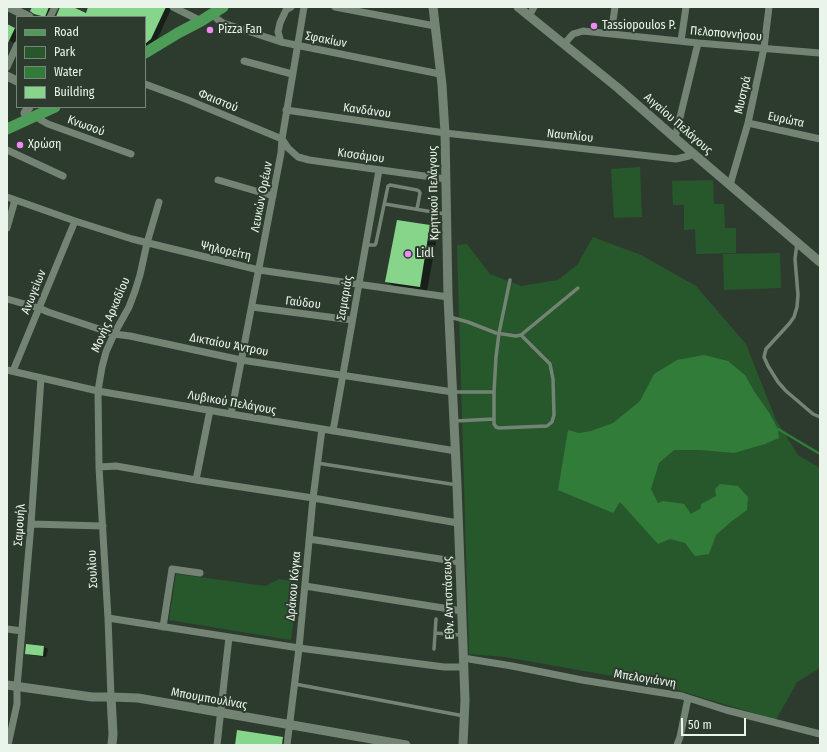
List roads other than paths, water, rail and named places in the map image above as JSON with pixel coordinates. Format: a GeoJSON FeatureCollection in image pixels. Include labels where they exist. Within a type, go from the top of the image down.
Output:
{"type":"FeatureCollection","features":[{"type":"Feature","properties":{"kind":"main road"},"geometry":{"type":"LineString","coordinates":[[146,52],[223,7]]}},
{"type":"Feature","properties":{"kind":"main road"},"geometry":{"type":"LineString","coordinates":[[146,61],[201,21]]}},
{"type":"Feature","properties":{"kind":"main road"},"geometry":{"type":"LineString","coordinates":[[7,121],[32,111],[48,108]]}},
{"type":"Feature","properties":{"kind":"main road"},"geometry":{"type":"LineString","coordinates":[[7,129],[32,111]]}},
{"type":"Feature","properties":{"kind":"street"},"geometry":{"type":"LineString","coordinates":[[9,7],[27,16]]}},
{"type":"Feature","properties":{"kind":"street"},"geometry":{"type":"LineString","coordinates":[[173,7],[201,21]]}},
{"type":"Feature","properties":{"kind":"street"},"geometry":{"type":"LineString","coordinates":[[280,42],[278,32],[280,23],[286,10],[291,7]]}},
{"type":"Feature","properties":{"kind":"street","name":"Λευκών Ορέων"},"geometry":{"type":"LineString","coordinates":[[231,414],[281,153],[286,110],[304,7]]}},
{"type":"Feature","properties":{"kind":"street"},"geometry":{"type":"LineString","coordinates":[[335,7],[435,26]]}},
{"type":"Feature","properties":{"kind":"street","name":"Κρητικού Πελάγους"},"geometry":{"type":"LineString","coordinates":[[433,7],[445,133],[448,297],[456,451]]}},
{"type":"Feature","properties":{"kind":"street","name":"Αιγαίου Πελάγους"},"geometry":{"type":"LineString","coordinates":[[518,7],[618,88],[820,262]]}},
{"type":"Feature","properties":{"kind":"street"},"geometry":{"type":"LineString","coordinates":[[530,16],[534,7]]}},
{"type":"Feature","properties":{"kind":"street"},"geometry":{"type":"LineString","coordinates":[[611,33],[615,7]]}},
{"type":"Feature","properties":{"kind":"street"},"geometry":{"type":"LineString","coordinates":[[681,40],[686,7]]}},
{"type":"Feature","properties":{"kind":"street","name":"Μυστρά"},"geometry":{"type":"LineString","coordinates":[[730,185],[748,123],[764,48],[769,7]]}},
{"type":"Feature","properties":{"kind":"street","name":"Σφακίων"},"geometry":{"type":"LineString","coordinates":[[212,14],[223,23],[280,42],[440,74]]}},
{"type":"Feature","properties":{"kind":"street","name":"Πελοποννήσου"},"geometry":{"type":"LineString","coordinates":[[564,44],[573,34],[583,31],[681,40],[698,43],[820,53]]}},
{"type":"Feature","properties":{"kind":"street"},"geometry":{"type":"LineString","coordinates":[[675,138],[698,43]]}},
{"type":"Feature","properties":{"kind":"street"},"geometry":{"type":"LineString","coordinates":[[7,67],[16,46]]}},
{"type":"Feature","properties":{"kind":"street"},"geometry":{"type":"LineString","coordinates":[[244,61],[292,74]]}},
{"type":"Feature","properties":{"kind":"street"},"geometry":{"type":"LineString","coordinates":[[7,76],[16,80]]}},
{"type":"Feature","properties":{"kind":"street","name":"Φαιστού"},"geometry":{"type":"LineString","coordinates":[[146,84],[282,139]]}},
{"type":"Feature","properties":{"kind":"street","name":"Κανδάνου"},"geometry":{"type":"LineString","coordinates":[[286,110],[445,133]]}},
{"type":"Feature","properties":{"kind":"street","name":"Κνωσού"},"geometry":{"type":"LineString","coordinates":[[32,111],[41,120],[48,124],[131,154]]}},
{"type":"Feature","properties":{"kind":"street","name":"Ευρώτα"},"geometry":{"type":"LineString","coordinates":[[748,123],[820,139]]}},
{"type":"Feature","properties":{"kind":"street","name":"Ναυπλίου"},"geometry":{"type":"LineString","coordinates":[[445,133],[676,159],[689,156],[692,152]]}},
{"type":"Feature","properties":{"kind":"street","name":"Κισσάμου"},"geometry":{"type":"LineString","coordinates":[[282,139],[288,148],[298,156],[309,160],[446,179]]}},
{"type":"Feature","properties":{"kind":"street"},"geometry":{"type":"LineString","coordinates":[[7,150],[63,176]]}},
{"type":"Feature","properties":{"kind":"street","name":"Σαμαριάς"},"geometry":{"type":"LineString","coordinates":[[333,431],[379,170]]}},
{"type":"Feature","properties":{"kind":"street"},"geometry":{"type":"LineString","coordinates":[[218,180],[273,196]]}},
{"type":"Feature","properties":{"kind":"street","name":"Ψηλορείτη"},"geometry":{"type":"LineString","coordinates":[[7,197],[75,221],[147,243],[259,270],[448,297]]}},
{"type":"Feature","properties":{"kind":"street"},"geometry":{"type":"LineString","coordinates":[[7,228],[15,200]]}},
{"type":"Feature","properties":{"kind":"street","name":"Μονής Αρκαδίου"},"geometry":{"type":"LineString","coordinates":[[98,391],[106,352],[131,302],[160,202]]}},
{"type":"Feature","properties":{"kind":"street","name":"Ανωγείων"},"geometry":{"type":"LineString","coordinates":[[10,370],[39,308],[75,221]]}},
{"type":"Feature","properties":{"kind":"street","name":"Δικταίου Άντρου"},"geometry":{"type":"LineString","coordinates":[[7,299],[39,308],[114,334],[130,336],[241,360],[453,392]]}},
{"type":"Feature","properties":{"kind":"street","name":"Γαύδου"},"geometry":{"type":"LineString","coordinates":[[252,307],[352,320]]}},
{"type":"Feature","properties":{"kind":"street","name":"Λυβικού Πελάγους"},"geometry":{"type":"LineString","coordinates":[[10,370],[98,391],[456,451]]}},
{"type":"Feature","properties":{"kind":"street","name":"Σαμουήλ"},"geometry":{"type":"LineString","coordinates":[[8,745],[17,704],[17,687],[42,378]]}},
{"type":"Feature","properties":{"kind":"street","name":"Σουλίου"},"geometry":{"type":"LineString","coordinates":[[98,391],[99,467],[112,696],[112,745]]}},
{"type":"Feature","properties":{"kind":"street"},"geometry":{"type":"LineString","coordinates":[[196,480],[210,410]]}},
{"type":"Feature","properties":{"kind":"street","name":"Δράκου Κόγκα"},"geometry":{"type":"LineString","coordinates":[[287,745],[299,648],[313,498],[322,429]]}},
{"type":"Feature","properties":{"kind":"street","name":"Εθν. Αντιστάσεως"},"geometry":{"type":"LineString","coordinates":[[456,451],[464,663],[465,716],[463,745]]}},
{"type":"Feature","properties":{"kind":"street"},"geometry":{"type":"LineString","coordinates":[[99,467],[116,466],[458,523]]}},
{"type":"Feature","properties":{"kind":"street"},"geometry":{"type":"LineString","coordinates":[[31,524],[103,526]]}},
{"type":"Feature","properties":{"kind":"street"},"geometry":{"type":"LineString","coordinates":[[309,539],[460,562]]}},
{"type":"Feature","properties":{"kind":"street"},"geometry":{"type":"LineString","coordinates":[[163,627],[172,569],[200,573]]}},
{"type":"Feature","properties":{"kind":"street"},"geometry":{"type":"LineString","coordinates":[[305,586],[462,611]]}},
{"type":"Feature","properties":{"kind":"street","name":"Μπελογιάννη"},"geometry":{"type":"LineString","coordinates":[[108,618],[299,648],[444,667],[464,663],[512,666],[582,680],[688,698],[726,710],[820,734]]}},
{"type":"Feature","properties":{"kind":"street"},"geometry":{"type":"LineString","coordinates":[[7,629],[22,631]]}},
{"type":"Feature","properties":{"kind":"street"},"geometry":{"type":"LineString","coordinates":[[217,745],[229,637]]}},
{"type":"Feature","properties":{"kind":"street","name":"Μπουμπουλίνας"},"geometry":{"type":"LineString","coordinates":[[7,685],[92,697],[112,696],[138,698],[406,745]]}},
{"type":"Feature","properties":{"kind":"street"},"geometry":{"type":"LineString","coordinates":[[677,745],[688,698]]}},
{"type":"Feature","properties":{"kind":"lane"},"geometry":{"type":"LineString","coordinates":[[366,245],[375,245],[376,243],[388,187],[390,185],[419,191],[420,193],[417,209]]}},
{"type":"Feature","properties":{"kind":"lane"},"geometry":{"type":"LineString","coordinates":[[385,204],[446,214]]}},
{"type":"Feature","properties":{"kind":"lane"},"geometry":{"type":"LineString","coordinates":[[797,242],[795,259],[798,295],[797,307],[794,317],[766,349],[764,357],[775,377],[786,391],[812,414],[820,417]]}},
{"type":"Feature","properties":{"kind":"lane"},"geometry":{"type":"LineString","coordinates":[[510,280],[499,333],[494,392],[494,424],[499,428],[547,426],[552,422],[554,415],[553,379],[550,364],[521,335]]}},
{"type":"Feature","properties":{"kind":"lane"},"geometry":{"type":"LineString","coordinates":[[449,316],[499,333],[516,336],[521,335],[578,288]]}},
{"type":"Feature","properties":{"kind":"lane"},"geometry":{"type":"LineString","coordinates":[[453,392],[494,392]]}},
{"type":"Feature","properties":{"kind":"lane"},"geometry":{"type":"LineString","coordinates":[[454,421],[494,419]]}},
{"type":"Feature","properties":{"kind":"lane"},"geometry":{"type":"LineString","coordinates":[[318,463],[457,485]]}},
{"type":"Feature","properties":{"kind":"lane"},"geometry":{"type":"LineString","coordinates":[[434,649],[436,619]]}},
{"type":"Feature","properties":{"kind":"lane"},"geometry":{"type":"LineString","coordinates":[[435,633],[462,636]]}},
{"type":"Feature","properties":{"kind":"lane"},"geometry":{"type":"LineString","coordinates":[[295,684],[465,716]]}},
{"type":"Feature","properties":{"kind":"water"},"geometry":{"type":"Polygon","coordinates":[[[704,355],[728,361],[745,375],[770,414],[778,429],[779,438],[765,444],[734,453],[700,450],[674,450],[659,463],[651,489],[658,503],[663,501],[684,504],[691,514],[701,508],[701,504],[716,496],[715,489],[720,484],[738,486],[748,497],[747,510],[716,535],[709,554],[695,556],[685,543],[670,539],[658,544],[620,502],[613,513],[558,490],[568,430],[579,433],[591,431],[613,423],[640,401],[654,374],[677,360],[704,355]]]}},
{"type":"Feature","properties":{"kind":"waterway"},"geometry":{"type":"LineString","coordinates":[[778,429],[820,454]]}},
{"type":"Feature","properties":{"kind":"place","name":"Tassiopoulos P."},"geometry":{"type":"Point","coordinates":[594,26]}},
{"type":"Feature","properties":{"kind":"place","name":"Pizza Fan"},"geometry":{"type":"Point","coordinates":[210,30]}},
{"type":"Feature","properties":{"kind":"place","name":"Χρώση"},"geometry":{"type":"Point","coordinates":[20,145]}},
{"type":"Feature","properties":{"kind":"place","name":"Lidl"},"geometry":{"type":"Point","coordinates":[408,254]}}]}
